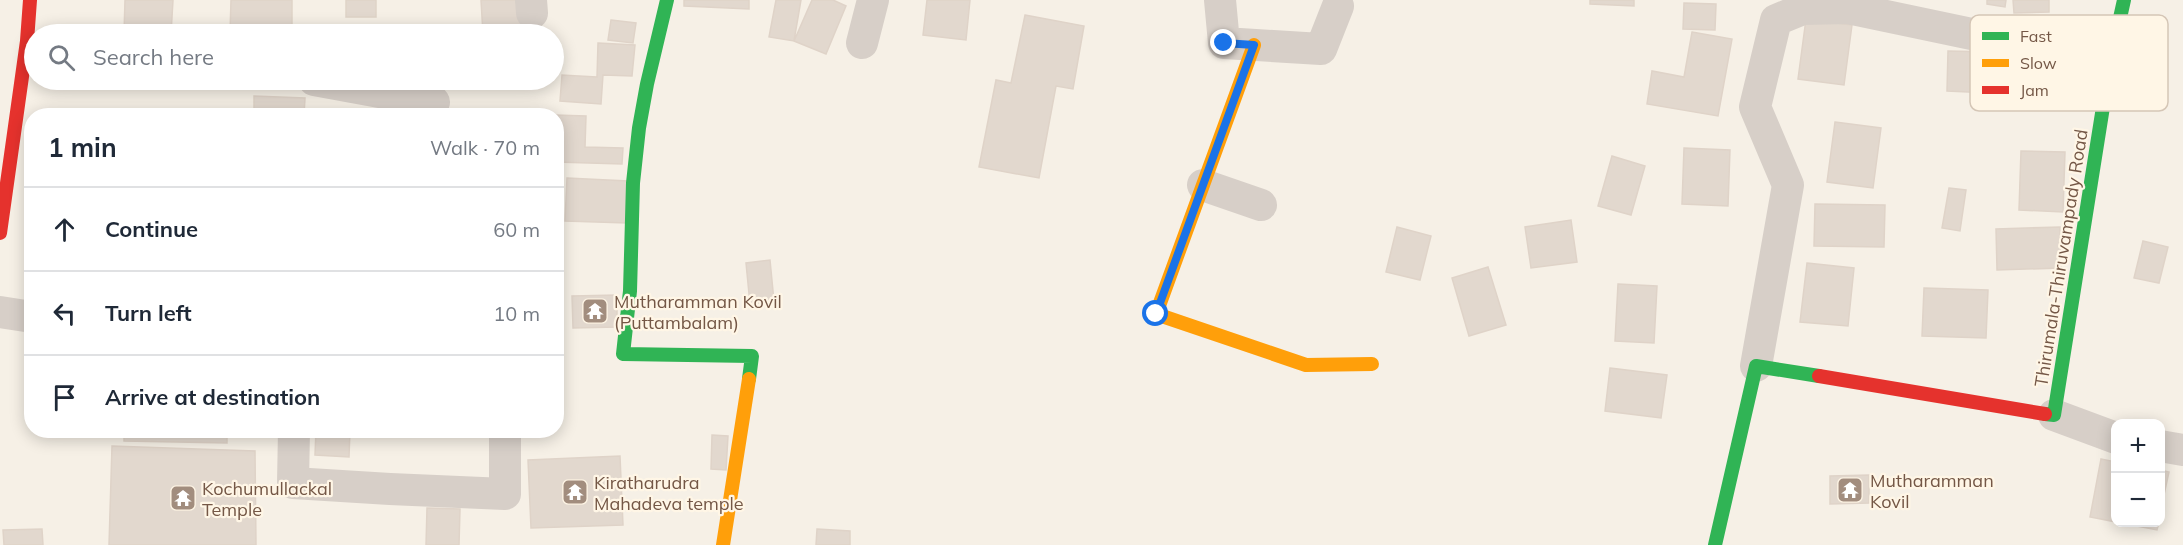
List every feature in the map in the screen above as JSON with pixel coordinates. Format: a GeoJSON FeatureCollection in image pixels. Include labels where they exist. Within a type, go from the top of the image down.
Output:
{"type":"FeatureCollection","features":[{"type":"Feature","properties":{"kind":"street"},"geometry":{"type":"LineString","coordinates":[[30,0],[31,24]]}},
{"type":"Feature","properties":{"kind":"street"},"geometry":{"type":"LineString","coordinates":[[668,0],[647,84],[639,128],[633,183],[630,291],[623,354],[752,356],[723,545]]}},
{"type":"Feature","properties":{"kind":"street"},"geometry":{"type":"LineString","coordinates":[[862,43],[873,0]]}},
{"type":"Feature","properties":{"kind":"street"},"geometry":{"type":"LineString","coordinates":[[1220,0],[1224,43],[1321,49],[1338,6]]}},
{"type":"Feature","properties":{"kind":"street","name":"Thirumala-Thiruvampady Road"},"geometry":{"type":"LineString","coordinates":[[2121,15],[2124,0]]}},
{"type":"Feature","properties":{"kind":"street"},"geometry":{"type":"LineString","coordinates":[[1715,545],[1756,366],[1788,185],[1755,107],[1776,20],[1803,9],[1848,4],[1970,31]]}},
{"type":"Feature","properties":{"kind":"street"},"geometry":{"type":"LineString","coordinates":[[1254,45],[1156,314],[1305,365],[1372,364]]}},
{"type":"Feature","properties":{"kind":"street"},"geometry":{"type":"LineString","coordinates":[[0,233],[24,85]]}},
{"type":"Feature","properties":{"kind":"street"},"geometry":{"type":"LineString","coordinates":[[369,90],[434,102]]}},
{"type":"Feature","properties":{"kind":"street","name":"Thirumala-Thiruvampady Road"},"geometry":{"type":"LineString","coordinates":[[2055,415],[2102,111]]}},
{"type":"Feature","properties":{"kind":"street"},"geometry":{"type":"LineString","coordinates":[[1203,185],[1261,205]]}},
{"type":"Feature","properties":{"kind":"street"},"geometry":{"type":"LineString","coordinates":[[0,312],[24,316]]}},
{"type":"Feature","properties":{"kind":"street"},"geometry":{"type":"LineString","coordinates":[[1756,366],[2055,415],[2111,436]]}},
{"type":"Feature","properties":{"kind":"street"},"geometry":{"type":"LineString","coordinates":[[294,438],[293,483],[505,494],[505,438]]}},
{"type":"Feature","properties":{"kind":"street"},"geometry":{"type":"LineString","coordinates":[[2165,447],[2183,450]]}},
{"type":"Feature","properties":{"kind":"building"},"geometry":{"type":"Polygon","coordinates":[[[125,0],[173,0],[172,24],[124,24],[125,0]]]}},
{"type":"Feature","properties":{"kind":"building"},"geometry":{"type":"Polygon","coordinates":[[[231,0],[292,0],[292,24],[230,24],[231,0]]]}},
{"type":"Feature","properties":{"kind":"building"},"geometry":{"type":"Polygon","coordinates":[[[346,0],[376,0],[376,17],[346,17],[346,0]]]}},
{"type":"Feature","properties":{"kind":"building"},"geometry":{"type":"Polygon","coordinates":[[[481,0],[524,0],[525,24],[482,24],[481,0]]]}},
{"type":"Feature","properties":{"kind":"building"},"geometry":{"type":"Polygon","coordinates":[[[684,0],[749,0],[749,9],[684,6],[684,0]]]}},
{"type":"Feature","properties":{"kind":"building"},"geometry":{"type":"Polygon","coordinates":[[[776,0],[801,0],[794,41],[769,37],[776,0]]]}},
{"type":"Feature","properties":{"kind":"building"},"geometry":{"type":"Polygon","coordinates":[[[812,0],[833,0],[846,6],[826,54],[794,41],[812,0]]]}},
{"type":"Feature","properties":{"kind":"building"},"geometry":{"type":"Polygon","coordinates":[[[927,0],[970,0],[966,40],[923,35],[927,0]]]}},
{"type":"Feature","properties":{"kind":"building"},"geometry":{"type":"Polygon","coordinates":[[[1590,0],[1634,0],[1634,6],[1590,4],[1590,0]]]}},
{"type":"Feature","properties":{"kind":"building"},"geometry":{"type":"Polygon","coordinates":[[[1987,0],[2006,0],[2005,7],[1987,4],[1987,0]]]}},
{"type":"Feature","properties":{"kind":"building"},"geometry":{"type":"Polygon","coordinates":[[[2013,0],[2049,0],[2049,12],[2014,13],[2013,0]]]}},
{"type":"Feature","properties":{"kind":"building"},"geometry":{"type":"Polygon","coordinates":[[[1684,3],[1716,4],[1715,30],[1683,29],[1684,3]]]}},
{"type":"Feature","properties":{"kind":"building"},"geometry":{"type":"Polygon","coordinates":[[[1025,15],[1084,26],[1073,89],[1056,86],[1039,178],[979,167],[996,80],[1011,83],[1025,15]]]}},
{"type":"Feature","properties":{"kind":"building"},"geometry":{"type":"Polygon","coordinates":[[[1806,19],[1852,25],[1844,85],[1798,79],[1806,19]]]}},
{"type":"Feature","properties":{"kind":"building"},"geometry":{"type":"Polygon","coordinates":[[[611,20],[636,23],[633,43],[608,40],[611,20]]]}},
{"type":"Feature","properties":{"kind":"building"},"geometry":{"type":"Polygon","coordinates":[[[1692,32],[1732,39],[1718,116],[1647,104],[1652,71],[1684,77],[1692,32]]]}},
{"type":"Feature","properties":{"kind":"building"},"geometry":{"type":"Polygon","coordinates":[[[598,43],[635,45],[632,76],[603,75],[601,104],[560,101],[561,90],[564,90],[564,75],[597,77],[598,43]]]}},
{"type":"Feature","properties":{"kind":"building"},"geometry":{"type":"Polygon","coordinates":[[[1948,51],[1970,52],[1970,92],[1947,91],[1948,51]]]}},
{"type":"Feature","properties":{"kind":"building"},"geometry":{"type":"Polygon","coordinates":[[[254,96],[305,98],[304,108],[254,108],[254,96]]]}},
{"type":"Feature","properties":{"kind":"building"},"geometry":{"type":"Polygon","coordinates":[[[564,115],[586,116],[585,147],[623,148],[622,164],[564,162],[564,115]]]}},
{"type":"Feature","properties":{"kind":"building"},"geometry":{"type":"Polygon","coordinates":[[[1835,122],[1881,128],[1873,188],[1827,182],[1835,122]]]}},
{"type":"Feature","properties":{"kind":"building"},"geometry":{"type":"Polygon","coordinates":[[[1684,148],[1730,150],[1728,206],[1682,204],[1684,148]]]}},
{"type":"Feature","properties":{"kind":"building"},"geometry":{"type":"Polygon","coordinates":[[[2021,151],[2065,152],[2063,212],[2019,210],[2021,151]]]}},
{"type":"Feature","properties":{"kind":"building"},"geometry":{"type":"Polygon","coordinates":[[[1612,156],[1645,166],[1631,215],[1598,206],[1612,156]]]}},
{"type":"Feature","properties":{"kind":"building"},"geometry":{"type":"Polygon","coordinates":[[[567,178],[628,181],[627,223],[565,221],[567,178]]]}},
{"type":"Feature","properties":{"kind":"building"},"geometry":{"type":"Polygon","coordinates":[[[1949,188],[1966,190],[1960,231],[1942,228],[1949,188]]]}},
{"type":"Feature","properties":{"kind":"building"},"geometry":{"type":"Polygon","coordinates":[[[1815,204],[1885,205],[1884,247],[1814,246],[1815,204]]]}},
{"type":"Feature","properties":{"kind":"building"},"geometry":{"type":"Polygon","coordinates":[[[1571,220],[1577,262],[1531,268],[1525,227],[1571,220]]]}},
{"type":"Feature","properties":{"kind":"building"},"geometry":{"type":"Polygon","coordinates":[[[1397,227],[1431,236],[1420,280],[1386,272],[1397,227]]]}},
{"type":"Feature","properties":{"kind":"building"},"geometry":{"type":"Polygon","coordinates":[[[2060,227],[2061,268],[1997,270],[1996,229],[2060,227]]]}},
{"type":"Feature","properties":{"kind":"building"},"geometry":{"type":"Polygon","coordinates":[[[2143,241],[2168,247],[2159,283],[2134,278],[2143,241]]]}},
{"type":"Feature","properties":{"kind":"building"},"geometry":{"type":"Polygon","coordinates":[[[770,260],[774,301],[750,304],[746,263],[770,260]]]}},
{"type":"Feature","properties":{"kind":"building"},"geometry":{"type":"Polygon","coordinates":[[[1807,263],[1854,268],[1848,326],[1800,322],[1807,263]]]}},
{"type":"Feature","properties":{"kind":"building"},"geometry":{"type":"Polygon","coordinates":[[[1488,267],[1506,325],[1469,336],[1452,278],[1488,267]]]}},
{"type":"Feature","properties":{"kind":"building"},"geometry":{"type":"Polygon","coordinates":[[[1618,284],[1657,286],[1654,343],[1615,341],[1618,284]]]}},
{"type":"Feature","properties":{"kind":"building"},"geometry":{"type":"Polygon","coordinates":[[[1924,288],[1988,290],[1986,338],[1922,336],[1924,288]]]}},
{"type":"Feature","properties":{"kind":"building","name":"Mutharamman Kovil (Puttambalam)"},"geometry":{"type":"Polygon","coordinates":[[[617,295],[617,327],[573,328],[572,296],[617,295]]]}},
{"type":"Feature","properties":{"kind":"building"},"geometry":{"type":"Polygon","coordinates":[[[1610,368],[1667,375],[1661,418],[1605,411],[1610,368]]]}},
{"type":"Feature","properties":{"kind":"building"},"geometry":{"type":"Polygon","coordinates":[[[712,435],[728,436],[726,470],[711,469],[712,435]]]}},
{"type":"Feature","properties":{"kind":"building"},"geometry":{"type":"Polygon","coordinates":[[[124,438],[227,438],[227,443],[124,441],[124,438]]]}},
{"type":"Feature","properties":{"kind":"building"},"geometry":{"type":"Polygon","coordinates":[[[316,438],[350,438],[349,457],[315,455],[316,438]]]}},
{"type":"Feature","properties":{"kind":"building","name":"Kochumullackal Temple"},"geometry":{"type":"Polygon","coordinates":[[[112,446],[255,451],[256,545],[109,545],[112,446]]]}},
{"type":"Feature","properties":{"kind":"building","name":"Kiratharudra Mahadeva temple"},"geometry":{"type":"Polygon","coordinates":[[[620,456],[623,525],[531,528],[528,460],[620,456]]]}},
{"type":"Feature","properties":{"kind":"building"},"geometry":{"type":"Polygon","coordinates":[[[2101,459],[2111,461],[2111,521],[2090,517],[2101,459]]]}},
{"type":"Feature","properties":{"kind":"building"},"geometry":{"type":"Polygon","coordinates":[[[2165,471],[2169,472],[2165,490],[2165,471]]]}},
{"type":"Feature","properties":{"kind":"building","name":"Mutharamman Kovil"},"geometry":{"type":"Polygon","coordinates":[[[1869,475],[1869,503],[1830,504],[1830,476],[1869,475]]]}},
{"type":"Feature","properties":{"kind":"building"},"geometry":{"type":"Polygon","coordinates":[[[427,508],[460,509],[459,545],[426,545],[427,508]]]}},
{"type":"Feature","properties":{"kind":"building"},"geometry":{"type":"Polygon","coordinates":[[[2142,527],[2158,527],[2157,530],[2142,527]]]}},
{"type":"Feature","properties":{"kind":"building"},"geometry":{"type":"Polygon","coordinates":[[[42,529],[43,545],[4,545],[3,530],[42,529]]]}},
{"type":"Feature","properties":{"kind":"building"},"geometry":{"type":"Polygon","coordinates":[[[817,529],[850,531],[850,545],[816,545],[817,529]]]}},
{"type":"Feature","properties":{"kind":"traffic: fast"},"geometry":{"type":"LineString","coordinates":[[667,0],[639,128],[633,183],[630,291],[623,354],[752,356],[749,379]]}},
{"type":"Feature","properties":{"kind":"traffic: fast"},"geometry":{"type":"LineString","coordinates":[[2121,15],[2124,0]]}},
{"type":"Feature","properties":{"kind":"traffic: fast"},"geometry":{"type":"LineString","coordinates":[[2045,414],[2054,415],[2102,111]]}},
{"type":"Feature","properties":{"kind":"traffic: fast"},"geometry":{"type":"LineString","coordinates":[[1715,545],[1756,366],[1819,376]]}},
{"type":"Feature","properties":{"kind":"traffic: slow"},"geometry":{"type":"LineString","coordinates":[[1254,45],[1156,314],[1306,365],[1372,364]]}},
{"type":"Feature","properties":{"kind":"traffic: slow"},"geometry":{"type":"LineString","coordinates":[[723,545],[749,379]]}},
{"type":"Feature","properties":{"kind":"traffic: jam"},"geometry":{"type":"LineString","coordinates":[[28,24],[30,0]]}},
{"type":"Feature","properties":{"kind":"traffic: jam"},"geometry":{"type":"LineString","coordinates":[[0,233],[24,62]]}},
{"type":"Feature","properties":{"kind":"traffic: jam"},"geometry":{"type":"LineString","coordinates":[[1819,376],[2045,414]]}},
{"type":"Feature","properties":{"kind":"place","name":"Mutharamman Kovil (Puttambalam)"},"geometry":{"type":"Point","coordinates":[595,311]}},
{"type":"Feature","properties":{"kind":"place","name":"Mutharamman Kovil"},"geometry":{"type":"Point","coordinates":[1850,490]}},
{"type":"Feature","properties":{"kind":"place","name":"Kiratharudra Mahadeva temple"},"geometry":{"type":"Point","coordinates":[575,492]}},
{"type":"Feature","properties":{"kind":"place","name":"Kochumullackal Temple"},"geometry":{"type":"Point","coordinates":[183,498]}},
{"type":"Feature","properties":{"kind":"route"},"geometry":{"type":"LineString","coordinates":[[1156,314],[1254,45],[1224,43]]}}]}
